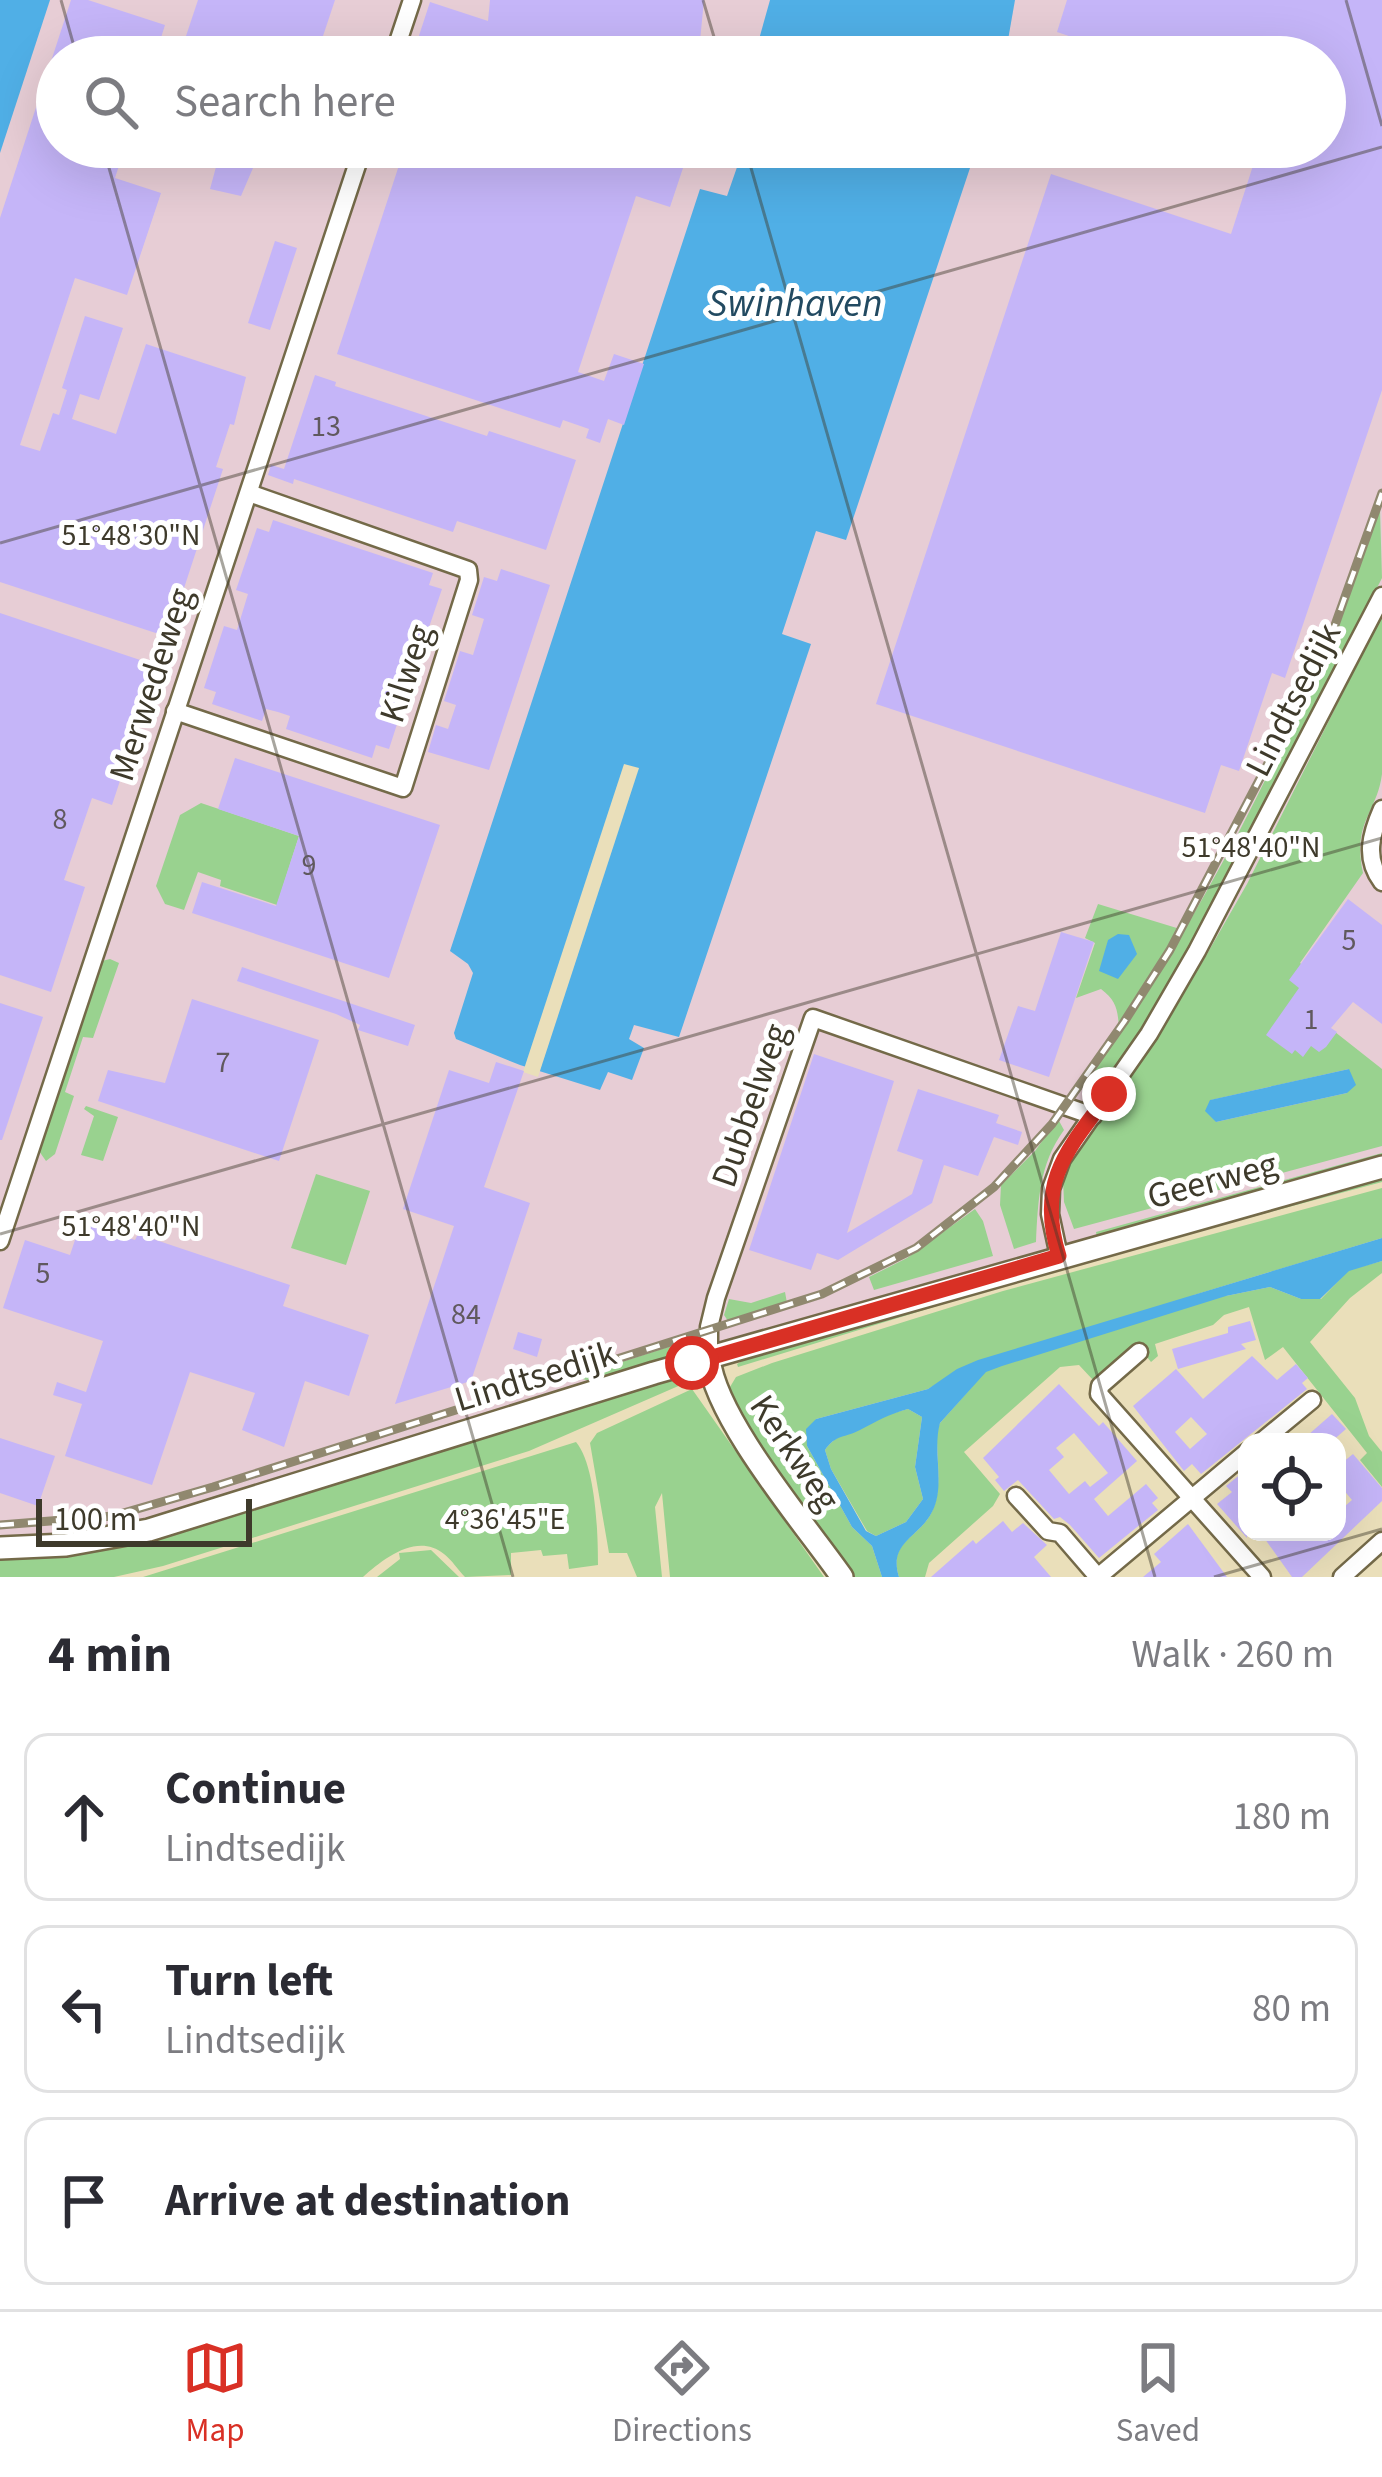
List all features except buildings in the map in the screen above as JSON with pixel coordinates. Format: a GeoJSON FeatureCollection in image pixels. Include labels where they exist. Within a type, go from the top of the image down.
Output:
{"type":"FeatureCollection","features":[{"type":"Feature","properties":{"kind":"main road","name":"Geerweg"},"geometry":{"type":"LineString","coordinates":[[1059,1256],[1382,1167]]}},
{"type":"Feature","properties":{"kind":"main road","name":"Lindtsedijk"},"geometry":{"type":"LineString","coordinates":[[0,1548],[66,1545],[149,1530],[610,1386],[1059,1256]]}},
{"type":"Feature","properties":{"kind":"main road","name":"Kerkweg"},"geometry":{"type":"LineString","coordinates":[[709,1359],[711,1378],[728,1415],[842,1577]]}},
{"type":"Feature","properties":{"kind":"street"},"geometry":{"type":"LineString","coordinates":[[400,36],[412,0]]}},
{"type":"Feature","properties":{"kind":"street","name":"Merwedeweg"},"geometry":{"type":"LineString","coordinates":[[0,1241],[6,1201],[356,168]]}},
{"type":"Feature","properties":{"kind":"street","name":"Kilweg"},"geometry":{"type":"LineString","coordinates":[[175,711],[403,788],[469,580],[468,570],[249,493]]}},
{"type":"Feature","properties":{"kind":"street","name":"Lindtsedijk"},"geometry":{"type":"LineString","coordinates":[[1059,1256],[1050,1214],[1051,1189],[1072,1141],[1149,1034],[1197,951],[1382,596]]}},
{"type":"Feature","properties":{"kind":"street"},"geometry":{"type":"LineString","coordinates":[[1382,808],[1370,846],[1370,861],[1382,882]]}},
{"type":"Feature","properties":{"kind":"street","name":"Dubbelweg"},"geometry":{"type":"LineString","coordinates":[[709,1359],[716,1298],[813,1018],[1093,1116]]}},
{"type":"Feature","properties":{"kind":"street"},"geometry":{"type":"LineString","coordinates":[[1139,1352],[1100,1386],[1099,1394],[1262,1577]]}},
{"type":"Feature","properties":{"kind":"street"},"geometry":{"type":"LineString","coordinates":[[1272,1433],[1312,1400]]}},
{"type":"Feature","properties":{"kind":"street"},"geometry":{"type":"LineString","coordinates":[[1016,1496],[1048,1532],[1060,1533],[1097,1577],[1238,1460]]}},
{"type":"Feature","properties":{"kind":"street"},"geometry":{"type":"LineString","coordinates":[[1342,1577],[1382,1541]]}},
{"type":"Feature","properties":{"kind":"shaded area"},"geometry":{"type":"Polygon","coordinates":[[[0,0],[1382,0],[1382,1173],[45,1554],[0,1551],[0,0]]]}},
{"type":"Feature","properties":{"kind":"green space"},"geometry":{"type":"Polygon","coordinates":[[[1380,509],[1382,578],[1153,1017],[1115,1071],[1099,1074],[1094,1070],[1180,937],[1256,799],[1322,656],[1380,509]]]}},
{"type":"Feature","properties":{"kind":"green space"},"geometry":{"type":"Polygon","coordinates":[[[1382,615],[1382,774],[1363,830],[1363,873],[1300,963],[1311,972],[1330,1028],[1382,1069],[1382,1146],[1074,1229],[1064,1202],[1063,1179],[1077,1141],[1138,1061],[1247,884],[1382,615]],[[1349,1069],[1211,1100],[1216,1122],[1347,1093],[1349,1069]]]}},
{"type":"Feature","properties":{"kind":"green space"},"geometry":{"type":"Polygon","coordinates":[[[201,803],[299,836],[277,905],[220,886],[221,880],[198,872],[184,910],[165,904],[156,886],[180,815],[201,803]]]}},
{"type":"Feature","properties":{"kind":"green space"},"geometry":{"type":"Polygon","coordinates":[[[1098,904],[1180,929],[1151,984],[1119,1030],[1116,1007],[1101,989],[1076,998],[1095,943],[1085,938],[1098,904]]]}},
{"type":"Feature","properties":{"kind":"green space"},"geometry":{"type":"Polygon","coordinates":[[[102,961],[119,963],[93,1038],[83,1037],[65,1092],[74,1096],[55,1154],[46,1161],[39,1151],[102,961]]]}},
{"type":"Feature","properties":{"kind":"green space"},"geometry":{"type":"Polygon","coordinates":[[[86,1106],[118,1117],[103,1161],[81,1155],[94,1116],[86,1106]]]}},
{"type":"Feature","properties":{"kind":"green space"},"geometry":{"type":"Polygon","coordinates":[[[1058,1119],[1064,1130],[1045,1170],[1036,1242],[1014,1249],[1000,1205],[1001,1185],[1058,1119]]]}},
{"type":"Feature","properties":{"kind":"green space"},"geometry":{"type":"Polygon","coordinates":[[[1382,1153],[1382,1159],[1097,1237],[1096,1232],[1382,1153]]]}},
{"type":"Feature","properties":{"kind":"green space"},"geometry":{"type":"Polygon","coordinates":[[[316,1174],[370,1191],[346,1265],[291,1248],[316,1174]]]}},
{"type":"Feature","properties":{"kind":"green space"},"geometry":{"type":"Polygon","coordinates":[[[1382,1176],[1382,1182],[1102,1257],[1382,1176]]]}},
{"type":"Feature","properties":{"kind":"green space"},"geometry":{"type":"Polygon","coordinates":[[[1382,1188],[1382,1238],[1194,1295],[1226,1296],[1270,1287],[1301,1299],[1321,1299],[1349,1270],[1382,1261],[1382,1273],[1350,1298],[1310,1342],[1355,1398],[1369,1436],[1382,1452],[1382,1487],[1360,1460],[1367,1453],[1283,1347],[1265,1360],[1249,1307],[1155,1344],[1158,1356],[1151,1362],[1138,1346],[1093,1380],[1079,1365],[1060,1367],[964,1452],[1000,1494],[993,1506],[929,1563],[925,1577],[899,1577],[897,1558],[933,1510],[938,1489],[937,1431],[972,1387],[965,1367],[928,1389],[816,1419],[807,1446],[852,1527],[872,1546],[882,1577],[852,1577],[743,1419],[730,1387],[736,1377],[772,1363],[1003,1291],[1382,1188]]]}},
{"type":"Feature","properties":{"kind":"green space"},"geometry":{"type":"Polygon","coordinates":[[[975,1209],[993,1256],[874,1290],[869,1277],[907,1258],[975,1209]]]}},
{"type":"Feature","properties":{"kind":"green space"},"geometry":{"type":"Polygon","coordinates":[[[1001,1281],[1002,1286],[737,1364],[749,1357],[1001,1281]]]}},
{"type":"Feature","properties":{"kind":"green space"},"geometry":{"type":"Polygon","coordinates":[[[785,1292],[787,1303],[728,1321],[724,1315],[729,1299],[751,1303],[785,1292]]]}},
{"type":"Feature","properties":{"kind":"green space"},"geometry":{"type":"Polygon","coordinates":[[[693,1339],[683,1355],[594,1382],[575,1377],[693,1339]]]}},
{"type":"Feature","properties":{"kind":"green space"},"geometry":{"type":"Polygon","coordinates":[[[671,1377],[682,1379],[683,1384],[529,1451],[163,1566],[114,1577],[0,1577],[0,1556],[60,1554],[671,1377]]]}},
{"type":"Feature","properties":{"kind":"green space"},"geometry":{"type":"Polygon","coordinates":[[[692,1389],[824,1577],[670,1577],[662,1493],[655,1507],[662,1577],[637,1577],[627,1553],[609,1553],[590,1443],[597,1433],[692,1389]]]}},
{"type":"Feature","properties":{"kind":"green space"},"geometry":{"type":"Polygon","coordinates":[[[908,1409],[922,1417],[915,1467],[923,1499],[906,1522],[876,1536],[867,1531],[825,1450],[851,1430],[908,1409]]]}},
{"type":"Feature","properties":{"kind":"green space"},"geometry":{"type":"Polygon","coordinates":[[[576,1442],[592,1483],[598,1565],[569,1569],[567,1554],[543,1556],[541,1550],[511,1553],[511,1575],[465,1577],[444,1554],[423,1546],[401,1550],[363,1577],[143,1577],[576,1442]]]}},
{"type":"Feature","properties":{"kind":"green space"},"geometry":{"type":"Polygon","coordinates":[[[431,1550],[459,1577],[377,1577],[400,1559],[399,1553],[431,1550]]]}},
{"type":"Feature","properties":{"kind":"water"},"geometry":{"type":"Polygon","coordinates":[[[0,0],[50,0],[36,36],[0,153],[0,0]]]}},
{"type":"Feature","properties":{"kind":"water"},"geometry":{"type":"Polygon","coordinates":[[[770,0],[1015,0],[1009,36],[760,36],[770,0]]]}},
{"type":"Feature","properties":{"kind":"water","name":"Swinhaven"},"geometry":{"type":"Polygon","coordinates":[[[737,168],[970,168],[846,540],[816,531],[782,634],[811,644],[679,1037],[634,1025],[629,1039],[644,1048],[632,1080],[608,1072],[600,1090],[456,1039],[473,973],[450,951],[700,189],[727,196],[737,168]]]}},
{"type":"Feature","properties":{"kind":"water"},"geometry":{"type":"Polygon","coordinates":[[[1129,935],[1137,954],[1118,979],[1099,971],[1108,940],[1129,935]]]}},
{"type":"Feature","properties":{"kind":"water"},"geometry":{"type":"Polygon","coordinates":[[[1349,1069],[1356,1085],[1347,1093],[1216,1122],[1205,1111],[1210,1100],[1349,1069]]]}},
{"type":"Feature","properties":{"kind":"water"},"geometry":{"type":"Polygon","coordinates":[[[1382,1238],[1382,1261],[1349,1271],[1320,1299],[1301,1299],[1270,1287],[1226,1296],[986,1372],[940,1423],[936,1502],[901,1548],[899,1577],[882,1577],[872,1546],[852,1527],[807,1446],[806,1429],[816,1419],[928,1389],[978,1360],[1382,1238]],[[908,1409],[901,1411],[837,1439],[825,1450],[866,1531],[876,1536],[906,1522],[923,1499],[915,1467],[922,1417],[908,1409]]]}},
{"type":"Feature","properties":{"kind":"pier"},"geometry":{"type":"Polygon","coordinates":[[[624,764],[639,768],[538,1077],[523,1072],[624,764]]]}},
{"type":"Feature","properties":{"kind":"railway"},"geometry":{"type":"LineString","coordinates":[[0,1525],[113,1516],[213,1487],[822,1294],[916,1248],[994,1187],[1052,1124],[1170,950],[1308,687],[1382,493]]}},
{"type":"Feature","properties":{"kind":"route"},"geometry":{"type":"LineString","coordinates":[[692,1363],[1059,1256],[1050,1214],[1051,1189],[1072,1141],[1109,1094]]}}]}
